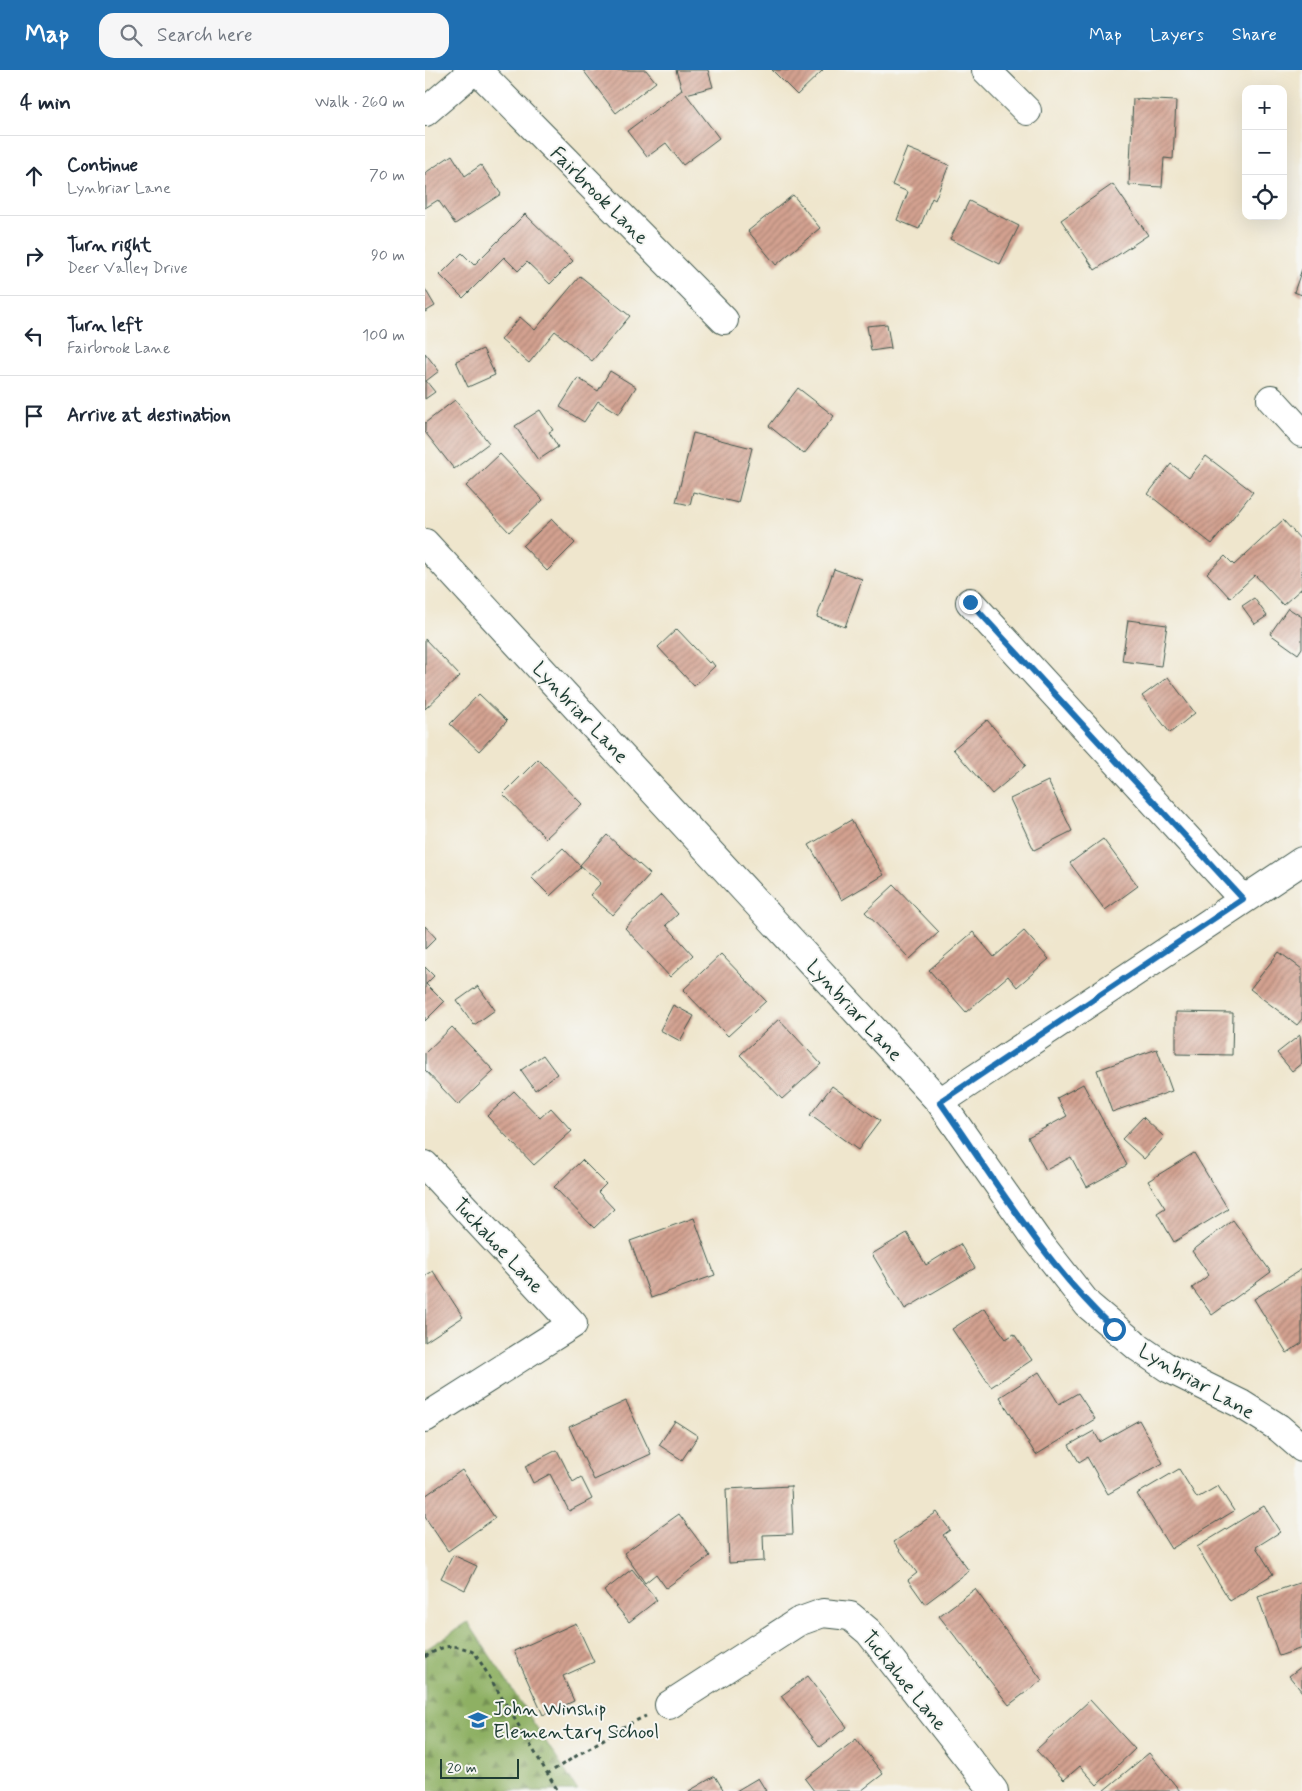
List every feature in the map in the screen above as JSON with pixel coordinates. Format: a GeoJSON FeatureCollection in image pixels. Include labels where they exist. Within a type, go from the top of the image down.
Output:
{"type":"FeatureCollection","features":[{"type":"Feature","properties":{"kind":"street"},"geometry":{"type":"LineString","coordinates":[[425,112],[475,70]]}},
{"type":"Feature","properties":{"kind":"street","name":"Fairbrook Lane"},"geometry":{"type":"LineString","coordinates":[[475,70],[724,320]]}},
{"type":"Feature","properties":{"kind":"street"},"geometry":{"type":"LineString","coordinates":[[986,70],[1027,111]]}},
{"type":"Feature","properties":{"kind":"street"},"geometry":{"type":"LineString","coordinates":[[1271,399],[1302,433]]}},
{"type":"Feature","properties":{"kind":"street","name":"Lynbriar Lane"},"geometry":{"type":"LineString","coordinates":[[425,543],[940,1102],[1037,1240],[1088,1305],[1114,1329],[1168,1368],[1241,1404],[1279,1428],[1302,1448]]}},
{"type":"Feature","properties":{"kind":"street"},"geometry":{"type":"LineString","coordinates":[[970,602],[1243,899]]}},
{"type":"Feature","properties":{"kind":"street"},"geometry":{"type":"LineString","coordinates":[[940,1102],[1302,861]]}},
{"type":"Feature","properties":{"kind":"street","name":"Tuckahoe Lane"},"geometry":{"type":"LineString","coordinates":[[425,1165],[573,1324],[425,1418]]}},
{"type":"Feature","properties":{"kind":"street","name":"Tuckahoe Lane"},"geometry":{"type":"LineString","coordinates":[[669,1704],[797,1622],[823,1613],[850,1616],[869,1632],[993,1791]]}},
{"type":"Feature","properties":{"kind":"path"},"geometry":{"type":"LineString","coordinates":[[425,1657],[439,1648],[458,1645],[475,1653],[558,1791]]}},
{"type":"Feature","properties":{"kind":"path"},"geometry":{"type":"LineString","coordinates":[[547,1774],[625,1726],[669,1704]]}},
{"type":"Feature","properties":{"kind":"green space","name":"John Winship Elementary School"},"geometry":{"type":"Polygon","coordinates":[[[468,1622],[578,1791],[425,1791],[425,1650],[468,1622]]]}},
{"type":"Feature","properties":{"kind":"building"},"geometry":{"type":"Polygon","coordinates":[[[583,70],[646,70],[656,82],[616,113],[583,70]]]}},
{"type":"Feature","properties":{"kind":"building"},"geometry":{"type":"Polygon","coordinates":[[[676,70],[708,70],[713,87],[686,94],[719,138],[683,165],[666,143],[647,157],[627,131],[682,90],[676,70]]]}},
{"type":"Feature","properties":{"kind":"building"},"geometry":{"type":"Polygon","coordinates":[[[772,70],[823,70],[797,95],[772,70]]]}},
{"type":"Feature","properties":{"kind":"building"},"geometry":{"type":"Polygon","coordinates":[[[1133,99],[1176,101],[1173,159],[1164,158],[1162,187],[1129,185],[1133,99]]]}},
{"type":"Feature","properties":{"kind":"building"},"geometry":{"type":"Polygon","coordinates":[[[907,148],[949,165],[935,200],[932,198],[919,229],[897,220],[908,192],[892,185],[907,148]]]}},
{"type":"Feature","properties":{"kind":"building"},"geometry":{"type":"Polygon","coordinates":[[[452,155],[465,176],[481,165],[501,194],[455,224],[438,200],[425,208],[425,173],[452,155]]]}},
{"type":"Feature","properties":{"kind":"building"},"geometry":{"type":"Polygon","coordinates":[[[1113,184],[1148,235],[1095,270],[1061,220],[1113,184]]]}},
{"type":"Feature","properties":{"kind":"building"},"geometry":{"type":"Polygon","coordinates":[[[793,195],[820,228],[776,265],[748,231],[793,195]]]}},
{"type":"Feature","properties":{"kind":"building"},"geometry":{"type":"Polygon","coordinates":[[[969,201],[1019,226],[1000,264],[950,239],[969,201]]]}},
{"type":"Feature","properties":{"kind":"building"},"geometry":{"type":"Polygon","coordinates":[[[525,214],[573,261],[550,284],[527,262],[518,271],[504,257],[463,298],[440,275],[462,253],[474,265],[525,214]]]}},
{"type":"Feature","properties":{"kind":"building"},"geometry":{"type":"Polygon","coordinates":[[[1302,269],[1302,295],[1294,292],[1302,269]]]}},
{"type":"Feature","properties":{"kind":"building"},"geometry":{"type":"Polygon","coordinates":[[[580,276],[630,316],[592,361],[555,331],[529,363],[501,340],[520,317],[535,330],[580,276]]]}},
{"type":"Feature","properties":{"kind":"building"},"geometry":{"type":"Polygon","coordinates":[[[425,289],[435,306],[425,312],[425,289]]]}},
{"type":"Feature","properties":{"kind":"building"},"geometry":{"type":"Polygon","coordinates":[[[887,324],[891,348],[871,351],[867,326],[887,324]]]}},
{"type":"Feature","properties":{"kind":"building"},"geometry":{"type":"Polygon","coordinates":[[[483,349],[495,375],[468,387],[456,361],[483,349]]]}},
{"type":"Feature","properties":{"kind":"building"},"geometry":{"type":"Polygon","coordinates":[[[425,353],[439,371],[426,381],[435,392],[425,399],[425,353]]]}},
{"type":"Feature","properties":{"kind":"building"},"geometry":{"type":"Polygon","coordinates":[[[610,371],[636,387],[619,414],[598,401],[584,422],[560,407],[578,378],[598,391],[610,371]]]}},
{"type":"Feature","properties":{"kind":"building"},"geometry":{"type":"Polygon","coordinates":[[[798,388],[834,416],[804,454],[769,426],[798,388]]]}},
{"type":"Feature","properties":{"kind":"building"},"geometry":{"type":"Polygon","coordinates":[[[455,400],[489,443],[454,469],[425,432],[425,423],[455,400]]]}},
{"type":"Feature","properties":{"kind":"building"},"geometry":{"type":"Polygon","coordinates":[[[540,410],[553,430],[549,432],[558,447],[538,460],[515,426],[540,410]]]}},
{"type":"Feature","properties":{"kind":"building"},"geometry":{"type":"Polygon","coordinates":[[[693,433],[752,448],[738,503],[693,492],[690,505],[676,502],[693,433]]]}},
{"type":"Feature","properties":{"kind":"building"},"geometry":{"type":"Polygon","coordinates":[[[500,454],[543,500],[509,532],[466,486],[500,454]]]}},
{"type":"Feature","properties":{"kind":"building"},"geometry":{"type":"Polygon","coordinates":[[[1206,456],[1253,492],[1212,544],[1148,494],[1171,464],[1189,478],[1206,456]]]}},
{"type":"Feature","properties":{"kind":"building"},"geometry":{"type":"Polygon","coordinates":[[[552,519],[575,543],[547,571],[523,546],[552,519]]]}},
{"type":"Feature","properties":{"kind":"building"},"geometry":{"type":"Polygon","coordinates":[[[1283,520],[1302,541],[1302,588],[1283,605],[1255,575],[1230,598],[1207,573],[1225,556],[1234,565],[1283,520]]]}},
{"type":"Feature","properties":{"kind":"building"},"geometry":{"type":"Polygon","coordinates":[[[834,569],[862,579],[845,627],[817,617],[834,569]]]}},
{"type":"Feature","properties":{"kind":"building"},"geometry":{"type":"Polygon","coordinates":[[[1254,598],[1267,616],[1255,624],[1242,606],[1254,598]]]}},
{"type":"Feature","properties":{"kind":"building"},"geometry":{"type":"Polygon","coordinates":[[[1288,608],[1302,617],[1302,648],[1298,654],[1270,634],[1288,608]]]}},
{"type":"Feature","properties":{"kind":"building"},"geometry":{"type":"Polygon","coordinates":[[[1128,620],[1167,625],[1161,666],[1122,661],[1128,620]]]}},
{"type":"Feature","properties":{"kind":"building"},"geometry":{"type":"Polygon","coordinates":[[[677,629],[709,663],[711,661],[715,666],[694,686],[658,647],[677,629]]]}},
{"type":"Feature","properties":{"kind":"building"},"geometry":{"type":"Polygon","coordinates":[[[425,639],[460,676],[425,709],[425,639]]]}},
{"type":"Feature","properties":{"kind":"building"},"geometry":{"type":"Polygon","coordinates":[[[1168,677],[1195,713],[1170,733],[1142,696],[1168,677]]]}},
{"type":"Feature","properties":{"kind":"building"},"geometry":{"type":"Polygon","coordinates":[[[479,694],[507,721],[479,751],[450,724],[479,694]]]}},
{"type":"Feature","properties":{"kind":"building"},"geometry":{"type":"Polygon","coordinates":[[[987,720],[1026,765],[992,794],[953,749],[987,720]]]}},
{"type":"Feature","properties":{"kind":"building"},"geometry":{"type":"Polygon","coordinates":[[[538,759],[582,804],[546,838],[503,794],[538,759]]]}},
{"type":"Feature","properties":{"kind":"building"},"geometry":{"type":"Polygon","coordinates":[[[1048,781],[1072,831],[1034,850],[1010,799],[1048,781]]]}},
{"type":"Feature","properties":{"kind":"building"},"geometry":{"type":"Polygon","coordinates":[[[851,820],[884,875],[842,900],[809,845],[851,820]]]}},
{"type":"Feature","properties":{"kind":"building"},"geometry":{"type":"Polygon","coordinates":[[[607,835],[650,874],[613,915],[590,895],[601,883],[580,865],[607,835]]]}},
{"type":"Feature","properties":{"kind":"building"},"geometry":{"type":"Polygon","coordinates":[[[1103,839],[1138,886],[1105,910],[1070,863],[1103,839]]]}},
{"type":"Feature","properties":{"kind":"building"},"geometry":{"type":"Polygon","coordinates":[[[563,848],[581,867],[550,896],[531,877],[563,848]]]}},
{"type":"Feature","properties":{"kind":"building"},"geometry":{"type":"Polygon","coordinates":[[[894,885],[939,932],[910,959],[865,912],[894,885]]]}},
{"type":"Feature","properties":{"kind":"building"},"geometry":{"type":"Polygon","coordinates":[[[661,895],[678,914],[666,925],[693,955],[670,977],[625,928],[661,895]]]}},
{"type":"Feature","properties":{"kind":"building"},"geometry":{"type":"Polygon","coordinates":[[[425,926],[436,938],[425,949],[425,926]]]}},
{"type":"Feature","properties":{"kind":"building"},"geometry":{"type":"Polygon","coordinates":[[[1024,931],[1049,959],[1017,987],[1008,976],[966,1012],[929,970],[973,932],[994,957],[1024,931]]]}},
{"type":"Feature","properties":{"kind":"building"},"geometry":{"type":"Polygon","coordinates":[[[1279,952],[1302,969],[1302,1019],[1297,1025],[1250,989],[1279,952]]]}},
{"type":"Feature","properties":{"kind":"building"},"geometry":{"type":"Polygon","coordinates":[[[721,954],[766,1001],[728,1036],[683,990],[721,954]]]}},
{"type":"Feature","properties":{"kind":"building"},"geometry":{"type":"Polygon","coordinates":[[[425,967],[434,976],[426,984],[444,1002],[425,1021],[425,967]]]}},
{"type":"Feature","properties":{"kind":"building"},"geometry":{"type":"Polygon","coordinates":[[[478,986],[495,1010],[474,1025],[457,1001],[478,986]]]}},
{"type":"Feature","properties":{"kind":"building"},"geometry":{"type":"Polygon","coordinates":[[[673,1005],[694,1016],[680,1041],[660,1030],[673,1005]]]}},
{"type":"Feature","properties":{"kind":"building"},"geometry":{"type":"Polygon","coordinates":[[[1176,1012],[1233,1013],[1232,1055],[1176,1054],[1176,1012]]]}},
{"type":"Feature","properties":{"kind":"building"},"geometry":{"type":"Polygon","coordinates":[[[779,1019],[821,1064],[782,1099],[740,1055],[779,1019]]]}},
{"type":"Feature","properties":{"kind":"building"},"geometry":{"type":"Polygon","coordinates":[[[452,1027],[494,1071],[458,1105],[425,1070],[425,1053],[452,1027]]]}},
{"type":"Feature","properties":{"kind":"building"},"geometry":{"type":"Polygon","coordinates":[[[1300,1035],[1302,1063],[1292,1071],[1277,1053],[1300,1035]]]}},
{"type":"Feature","properties":{"kind":"building"},"geometry":{"type":"Polygon","coordinates":[[[1157,1049],[1172,1091],[1112,1112],[1097,1070],[1157,1049]]]}},
{"type":"Feature","properties":{"kind":"building"},"geometry":{"type":"Polygon","coordinates":[[[543,1055],[557,1074],[535,1090],[521,1070],[543,1055]]]}},
{"type":"Feature","properties":{"kind":"building"},"geometry":{"type":"Polygon","coordinates":[[[1083,1084],[1127,1165],[1087,1187],[1071,1157],[1046,1170],[1028,1137],[1067,1116],[1057,1098],[1083,1084]]]}},
{"type":"Feature","properties":{"kind":"building"},"geometry":{"type":"Polygon","coordinates":[[[832,1086],[880,1121],[858,1150],[810,1115],[832,1086]]]}},
{"type":"Feature","properties":{"kind":"building"},"geometry":{"type":"Polygon","coordinates":[[[514,1091],[540,1118],[551,1108],[572,1131],[534,1165],[487,1116],[514,1091]]]}},
{"type":"Feature","properties":{"kind":"building"},"geometry":{"type":"Polygon","coordinates":[[[1143,1117],[1164,1137],[1144,1159],[1122,1139],[1143,1117]]]}},
{"type":"Feature","properties":{"kind":"building"},"geometry":{"type":"Polygon","coordinates":[[[1194,1153],[1228,1209],[1174,1242],[1157,1213],[1165,1208],[1148,1181],[1194,1153]]]}},
{"type":"Feature","properties":{"kind":"building"},"geometry":{"type":"Polygon","coordinates":[[[582,1160],[606,1184],[598,1192],[614,1209],[594,1228],[554,1187],[582,1160]]]}},
{"type":"Feature","properties":{"kind":"building"},"geometry":{"type":"Polygon","coordinates":[[[694,1218],[715,1275],[651,1298],[630,1241],[694,1218]]]}},
{"type":"Feature","properties":{"kind":"building"},"geometry":{"type":"Polygon","coordinates":[[[1233,1220],[1271,1272],[1212,1315],[1192,1288],[1209,1275],[1192,1251],[1233,1220]]]}},
{"type":"Feature","properties":{"kind":"building"},"geometry":{"type":"Polygon","coordinates":[[[907,1233],[926,1265],[960,1244],[975,1268],[905,1309],[872,1254],[907,1233]]]}},
{"type":"Feature","properties":{"kind":"building"},"geometry":{"type":"Polygon","coordinates":[[[1302,1269],[1302,1343],[1287,1353],[1254,1299],[1302,1269]]]}},
{"type":"Feature","properties":{"kind":"building"},"geometry":{"type":"Polygon","coordinates":[[[433,1271],[463,1317],[425,1342],[425,1276],[433,1271]]]}},
{"type":"Feature","properties":{"kind":"building"},"geometry":{"type":"Polygon","coordinates":[[[984,1308],[1006,1339],[1014,1334],[1032,1360],[991,1387],[952,1329],[984,1308]]]}},
{"type":"Feature","properties":{"kind":"building"},"geometry":{"type":"Polygon","coordinates":[[[1039,1372],[1059,1404],[1078,1393],[1095,1419],[1036,1455],[1000,1397],[1039,1372]]]}},
{"type":"Feature","properties":{"kind":"building"},"geometry":{"type":"Polygon","coordinates":[[[626,1401],[651,1454],[594,1480],[569,1427],[626,1401]]]}},
{"type":"Feature","properties":{"kind":"building"},"geometry":{"type":"Polygon","coordinates":[[[1139,1420],[1163,1463],[1108,1494],[1087,1457],[1079,1462],[1069,1445],[1094,1431],[1100,1442],[1139,1420]]]}},
{"type":"Feature","properties":{"kind":"building"},"geometry":{"type":"Polygon","coordinates":[[[675,1421],[698,1436],[682,1460],[659,1445],[675,1421]]]}},
{"type":"Feature","properties":{"kind":"building"},"geometry":{"type":"Polygon","coordinates":[[[557,1450],[573,1482],[581,1477],[592,1499],[569,1511],[550,1474],[533,1483],[525,1466],[557,1450]]]}},
{"type":"Feature","properties":{"kind":"building"},"geometry":{"type":"Polygon","coordinates":[[[1179,1469],[1197,1498],[1218,1486],[1234,1511],[1171,1549],[1137,1494],[1179,1469]]]}},
{"type":"Feature","properties":{"kind":"building"},"geometry":{"type":"Polygon","coordinates":[[[462,1470],[495,1518],[448,1551],[425,1517],[425,1496],[462,1470]]]}},
{"type":"Feature","properties":{"kind":"building"},"geometry":{"type":"Polygon","coordinates":[[[791,1486],[793,1534],[763,1535],[764,1561],[729,1563],[726,1489],[791,1486]]]}},
{"type":"Feature","properties":{"kind":"building"},"geometry":{"type":"Polygon","coordinates":[[[1264,1506],[1280,1532],[1256,1547],[1273,1574],[1230,1601],[1197,1547],[1264,1506]]]}},
{"type":"Feature","properties":{"kind":"building"},"geometry":{"type":"Polygon","coordinates":[[[937,1512],[950,1530],[943,1535],[969,1571],[925,1604],[908,1580],[917,1573],[894,1542],[937,1512]]]}},
{"type":"Feature","properties":{"kind":"building"},"geometry":{"type":"Polygon","coordinates":[[[679,1514],[710,1556],[666,1588],[656,1574],[645,1583],[624,1553],[679,1514]]]}},
{"type":"Feature","properties":{"kind":"building"},"geometry":{"type":"Polygon","coordinates":[[[453,1555],[477,1566],[465,1590],[441,1578],[453,1555]]]}},
{"type":"Feature","properties":{"kind":"building"},"geometry":{"type":"Polygon","coordinates":[[[632,1569],[657,1600],[629,1622],[604,1591],[632,1569]]]}},
{"type":"Feature","properties":{"kind":"building"},"geometry":{"type":"Polygon","coordinates":[[[1302,1582],[1302,1648],[1279,1656],[1258,1597],[1302,1582]]]}},
{"type":"Feature","properties":{"kind":"building"},"geometry":{"type":"Polygon","coordinates":[[[975,1589],[1042,1680],[1009,1705],[939,1616],[975,1589]]]}},
{"type":"Feature","properties":{"kind":"building"},"geometry":{"type":"Polygon","coordinates":[[[576,1623],[594,1662],[563,1676],[574,1701],[543,1715],[514,1651],[576,1623]]]}},
{"type":"Feature","properties":{"kind":"building"},"geometry":{"type":"Polygon","coordinates":[[[1302,1666],[1302,1692],[1289,1676],[1302,1666]]]}},
{"type":"Feature","properties":{"kind":"building"},"geometry":{"type":"Polygon","coordinates":[[[808,1676],[847,1727],[820,1747],[781,1696],[808,1676]]]}},
{"type":"Feature","properties":{"kind":"building"},"geometry":{"type":"Polygon","coordinates":[[[1090,1700],[1135,1749],[1097,1785],[1080,1766],[1064,1780],[1036,1750],[1090,1700]]]}},
{"type":"Feature","properties":{"kind":"building"},"geometry":{"type":"Polygon","coordinates":[[[856,1739],[883,1774],[861,1791],[814,1791],[805,1779],[856,1739]]]}},
{"type":"Feature","properties":{"kind":"building"},"geometry":{"type":"Polygon","coordinates":[[[1149,1753],[1180,1791],[1103,1791],[1149,1753]]]}},
{"type":"Feature","properties":{"kind":"building"},"geometry":{"type":"Polygon","coordinates":[[[715,1776],[724,1791],[689,1791],[715,1776]]]}},
{"type":"Feature","properties":{"kind":"building"},"geometry":{"type":"Polygon","coordinates":[[[758,1778],[766,1791],[736,1791],[758,1778]]]}},
{"type":"Feature","properties":{"kind":"place","name":"John Winship Elementary School"},"geometry":{"type":"Point","coordinates":[478,1720]}},
{"type":"Feature","properties":{"kind":"route"},"geometry":{"type":"LineString","coordinates":[[970,602],[1243,899],[940,1102],[1063,1274],[1088,1305],[1114,1329]]}}]}
